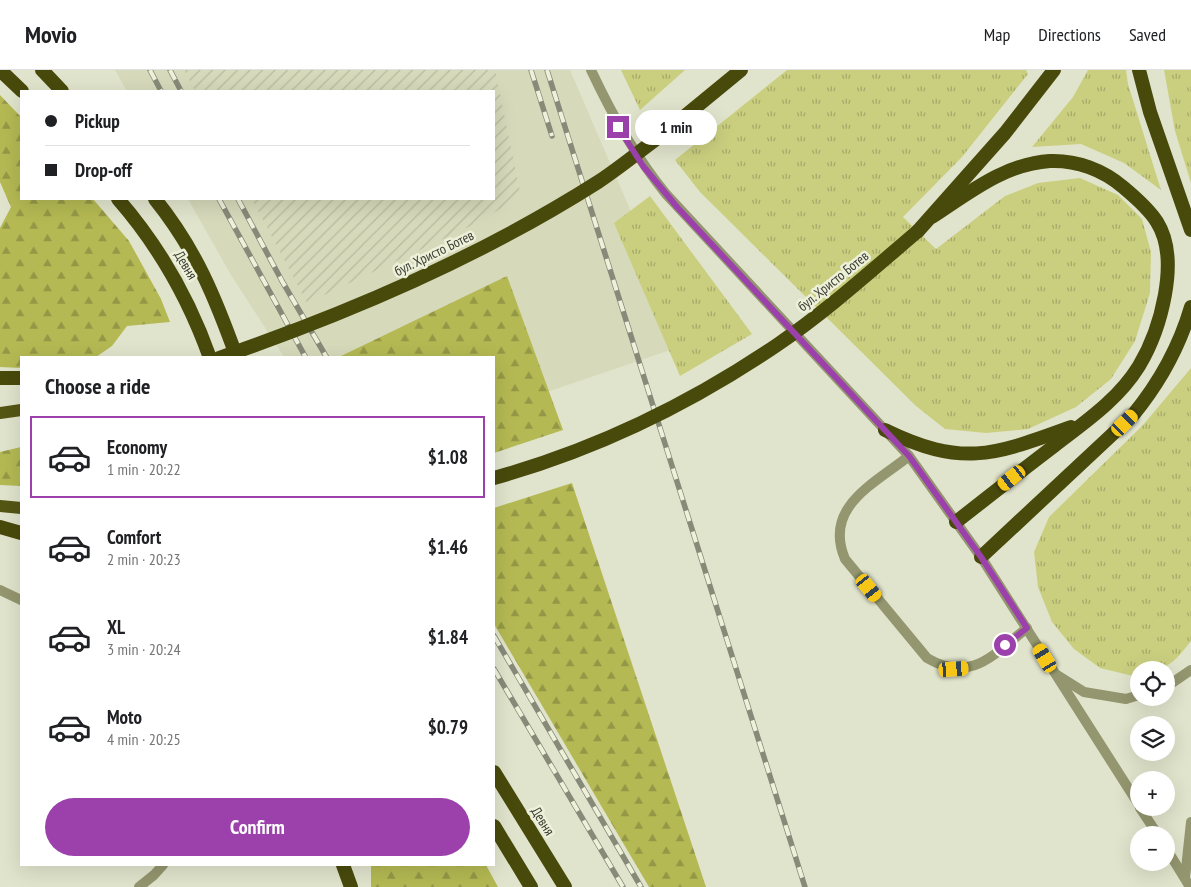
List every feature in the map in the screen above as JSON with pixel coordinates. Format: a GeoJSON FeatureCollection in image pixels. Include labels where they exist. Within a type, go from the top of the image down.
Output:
{"type":"FeatureCollection","features":[{"type":"Feature","properties":{"kind":"highway"},"geometry":{"type":"LineString","coordinates":[[0,70],[21,90]]}},
{"type":"Feature","properties":{"kind":"highway"},"geometry":{"type":"LineString","coordinates":[[42,70],[62,90]]}},
{"type":"Feature","properties":{"kind":"highway","name":"бул. Христо Ботев"},"geometry":{"type":"LineString","coordinates":[[225,356],[299,330],[388,294],[496,240],[598,182],[668,130],[742,70]]}},
{"type":"Feature","properties":{"kind":"highway","name":"бул. Христо Ботев"},"geometry":{"type":"LineString","coordinates":[[495,478],[562,457],[652,418],[704,391],[778,344],[843,295],[918,231],[1005,132],[1054,70]]}},
{"type":"Feature","properties":{"kind":"highway"},"geometry":{"type":"LineString","coordinates":[[1139,70],[1150,112],[1191,230]]}},
{"type":"Feature","properties":{"kind":"highway"},"geometry":{"type":"LineString","coordinates":[[932,217],[990,178],[1010,170],[1050,161],[1074,162],[1113,179],[1144,206],[1158,222],[1168,260],[1162,306],[1154,332],[1139,365],[1128,383],[1111,401],[1084,423],[956,522]]}},
{"type":"Feature","properties":{"kind":"highway","name":"Девня"},"geometry":{"type":"LineString","coordinates":[[119,200],[156,248],[175,277],[194,317],[209,356]]}},
{"type":"Feature","properties":{"kind":"highway","name":"Девня"},"geometry":{"type":"LineString","coordinates":[[156,200],[196,259],[220,310],[236,356]]}},
{"type":"Feature","properties":{"kind":"highway"},"geometry":{"type":"LineString","coordinates":[[981,557],[1133,415],[1154,389],[1173,358],[1191,307]]}},
{"type":"Feature","properties":{"kind":"highway"},"geometry":{"type":"LineString","coordinates":[[0,378],[20,378]]}},
{"type":"Feature","properties":{"kind":"highway"},"geometry":{"type":"LineString","coordinates":[[885,430],[930,449],[952,454],[974,454],[1000,452],[1084,423]]}},
{"type":"Feature","properties":{"kind":"highway"},"geometry":{"type":"LineString","coordinates":[[0,527],[20,533]]}},
{"type":"Feature","properties":{"kind":"highway","name":"Девня"},"geometry":{"type":"LineString","coordinates":[[495,774],[565,887]]}},
{"type":"Feature","properties":{"kind":"highway"},"geometry":{"type":"LineString","coordinates":[[495,828],[531,887]]}},
{"type":"Feature","properties":{"kind":"highway"},"geometry":{"type":"LineString","coordinates":[[343,866],[351,887]]}},
{"type":"Feature","properties":{"kind":"main road"},"geometry":{"type":"LineString","coordinates":[[0,413],[20,410]]}},
{"type":"Feature","properties":{"kind":"main road"},"geometry":{"type":"LineString","coordinates":[[0,506],[20,508]]}},
{"type":"Feature","properties":{"kind":"street"},"geometry":{"type":"LineString","coordinates":[[51,70],[62,90]]}},
{"type":"Feature","properties":{"kind":"street"},"geometry":{"type":"LineString","coordinates":[[592,70],[618,127],[643,166],[666,194],[909,456],[981,557],[1130,791]]}},
{"type":"Feature","properties":{"kind":"street"},"geometry":{"type":"LineString","coordinates":[[909,456],[848,505],[841,518],[838,531],[839,545],[845,559],[927,658],[940,666],[954,669],[969,668],[983,663],[1027,628]]}},
{"type":"Feature","properties":{"kind":"street"},"geometry":{"type":"LineString","coordinates":[[0,590],[20,600]]}},
{"type":"Feature","properties":{"kind":"street"},"geometry":{"type":"LineString","coordinates":[[1175,680],[1191,670]]}},
{"type":"Feature","properties":{"kind":"street"},"geometry":{"type":"LineString","coordinates":[[1054,674],[1084,692],[1126,699],[1130,698]]}},
{"type":"Feature","properties":{"kind":"street"},"geometry":{"type":"LineString","coordinates":[[1188,882],[1191,822]]}},
{"type":"Feature","properties":{"kind":"street"},"geometry":{"type":"LineString","coordinates":[[1175,862],[1188,882]]}},
{"type":"Feature","properties":{"kind":"street"},"geometry":{"type":"LineString","coordinates":[[139,887],[162,866]]}},
{"type":"Feature","properties":{"kind":"shaded area"},"geometry":{"type":"Polygon","coordinates":[[[115,70],[570,70],[688,344],[495,410],[495,356],[283,356],[231,275],[189,200],[495,200],[495,90],[126,90],[115,70]]]}},
{"type":"Feature","properties":{"kind":"shaded area"},"geometry":{"type":"Polygon","coordinates":[[[184,70],[495,70],[521,196],[477,223],[307,303],[253,200],[495,200],[495,90],[194,90],[184,70]]]}},
{"type":"Feature","properties":{"kind":"green space"},"geometry":{"type":"Polygon","coordinates":[[[621,70],[685,70],[640,110],[621,70]]]}},
{"type":"Feature","properties":{"kind":"green space"},"geometry":{"type":"Polygon","coordinates":[[[787,70],[1026,70],[1028,74],[962,157],[903,217],[936,249],[1005,196],[1038,183],[1080,178],[1118,195],[1142,219],[1151,252],[1150,293],[1135,341],[1111,379],[1076,407],[1028,429],[986,433],[945,429],[916,406],[700,192],[675,160],[787,70]]]}},
{"type":"Feature","properties":{"kind":"green space"},"geometry":{"type":"Polygon","coordinates":[[[1088,70],[1126,70],[1128,84],[1161,190],[1124,163],[1081,144],[1032,147],[1073,97],[1088,70]]]}},
{"type":"Feature","properties":{"kind":"green space"},"geometry":{"type":"Polygon","coordinates":[[[1164,70],[1191,70],[1191,183],[1175,131],[1164,70]]]}},
{"type":"Feature","properties":{"kind":"green space"},"geometry":{"type":"Polygon","coordinates":[[[0,95],[20,116],[20,200],[94,200],[129,241],[161,299],[170,322],[127,326],[112,346],[97,356],[20,356],[20,368],[0,367],[0,228],[11,207],[0,182],[0,95]]]}},
{"type":"Feature","properties":{"kind":"green space"},"geometry":{"type":"Polygon","coordinates":[[[650,196],[752,334],[680,376],[614,223],[650,196]]]}},
{"type":"Feature","properties":{"kind":"green space"},"geometry":{"type":"Polygon","coordinates":[[[507,276],[563,430],[495,453],[495,356],[341,356],[507,276]]]}},
{"type":"Feature","properties":{"kind":"green space"},"geometry":{"type":"Polygon","coordinates":[[[1191,368],[1191,641],[1173,661],[1130,661],[1130,675],[1100,668],[1074,649],[1052,622],[1038,587],[1034,552],[1049,517],[1143,425],[1191,368]]]}},
{"type":"Feature","properties":{"kind":"green space"},"geometry":{"type":"Polygon","coordinates":[[[20,447],[20,486],[0,485],[0,452],[20,447]]]}},
{"type":"Feature","properties":{"kind":"green space"},"geometry":{"type":"Polygon","coordinates":[[[572,483],[706,887],[649,887],[495,626],[495,508],[572,483]]]}},
{"type":"Feature","properties":{"kind":"green space"},"geometry":{"type":"Polygon","coordinates":[[[371,866],[487,866],[498,887],[371,887],[371,866]]]}},
{"type":"Feature","properties":{"kind":"railway"},"geometry":{"type":"LineString","coordinates":[[150,70],[160,90]]}},
{"type":"Feature","properties":{"kind":"railway"},"geometry":{"type":"LineString","coordinates":[[170,70],[180,90]]}},
{"type":"Feature","properties":{"kind":"railway"},"geometry":{"type":"LineString","coordinates":[[531,70],[552,136]]}},
{"type":"Feature","properties":{"kind":"railway"},"geometry":{"type":"LineString","coordinates":[[547,70],[805,887]]}},
{"type":"Feature","properties":{"kind":"railway"},"geometry":{"type":"LineString","coordinates":[[220,200],[305,356]]}},
{"type":"Feature","properties":{"kind":"railway"},"geometry":{"type":"LineString","coordinates":[[239,200],[282,281],[326,356]]}},
{"type":"Feature","properties":{"kind":"railway"},"geometry":{"type":"LineString","coordinates":[[495,638],[641,887]]}},
{"type":"Feature","properties":{"kind":"railway"},"geometry":{"type":"LineString","coordinates":[[495,671],[623,887]]}},
{"type":"Feature","properties":{"kind":"route"},"geometry":{"type":"LineString","coordinates":[[618,127],[643,166],[677,207],[909,456],[981,557],[1027,628],[1005,645]]}}]}
